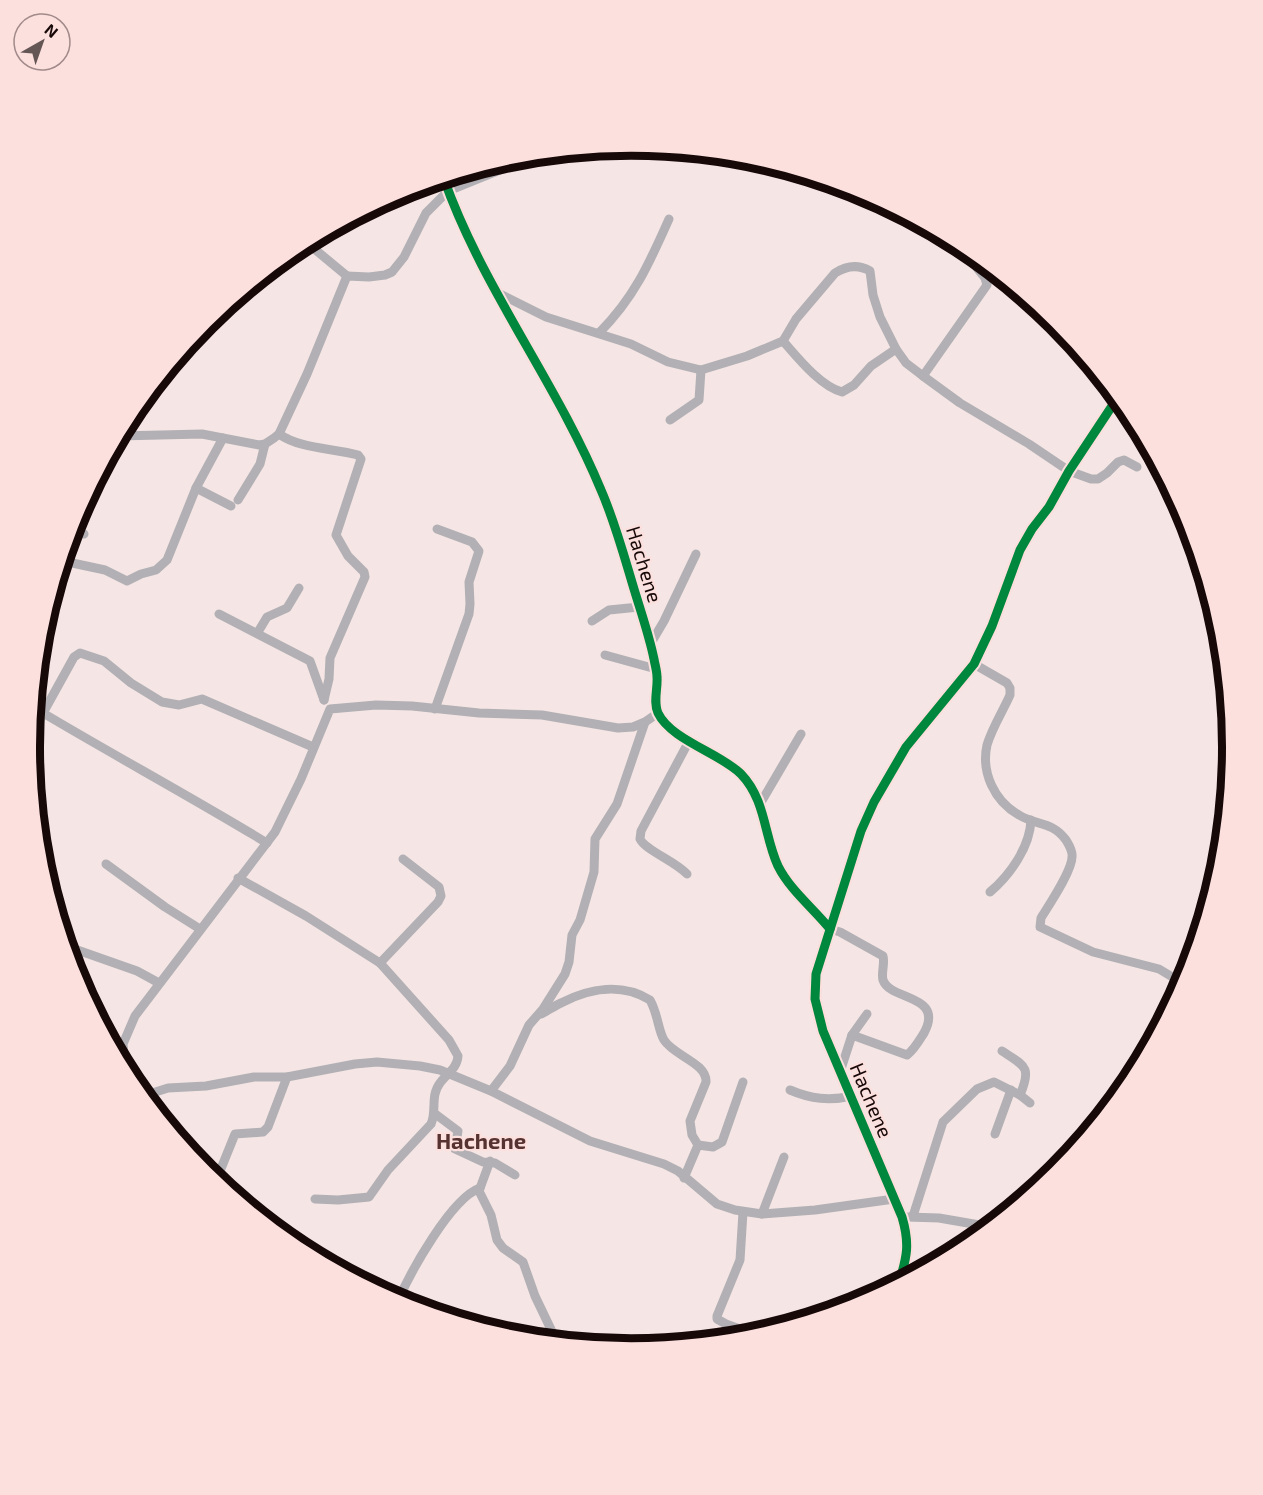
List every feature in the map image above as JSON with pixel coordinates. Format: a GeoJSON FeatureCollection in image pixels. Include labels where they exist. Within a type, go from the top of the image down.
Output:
{"type":"FeatureCollection","features":[{"type":"Feature","properties":{"kind":"street"},"geometry":{"type":"LineString","coordinates":[[314,249],[347,276],[369,277],[392,272],[404,257],[426,213],[444,187]]}},
{"type":"Feature","properties":{"kind":"street","name":"Hachene"},"geometry":{"type":"LineString","coordinates":[[447,187],[495,292],[589,462],[615,527],[651,643],[656,669],[658,712]]}},
{"type":"Feature","properties":{"kind":"street"},"geometry":{"type":"LineString","coordinates":[[599,333],[623,308],[637,286],[669,219]]}},
{"type":"Feature","properties":{"kind":"street"},"geometry":{"type":"LineString","coordinates":[[495,292],[546,317],[631,344],[668,362],[701,370],[747,356],[783,340],[796,319],[835,273],[843,268],[855,266],[870,271],[873,296],[880,317],[896,349],[906,363],[960,403],[1069,471],[1090,479],[1107,473],[1118,462],[1124,460],[1137,467]]}},
{"type":"Feature","properties":{"kind":"street"},"geometry":{"type":"LineString","coordinates":[[923,376],[987,285],[985,278],[976,268]]}},
{"type":"Feature","properties":{"kind":"street"},"geometry":{"type":"LineString","coordinates":[[130,436],[202,434],[265,444],[279,434],[307,375],[347,276]]}},
{"type":"Feature","properties":{"kind":"street"},"geometry":{"type":"LineString","coordinates":[[783,340],[812,372],[842,392],[854,385],[871,366],[896,349]]}},
{"type":"Feature","properties":{"kind":"street"},"geometry":{"type":"LineString","coordinates":[[670,420],[699,400],[701,370]]}},
{"type":"Feature","properties":{"kind":"street","name":"Hachene"},"geometry":{"type":"LineString","coordinates":[[902,1273],[907,1257],[908,1217],[894,1199],[823,1031],[815,999],[816,975],[861,831],[883,784],[919,730],[974,664],[992,626],[1020,550],[1113,405]]}},
{"type":"Feature","properties":{"kind":"street"},"geometry":{"type":"LineString","coordinates":[[279,434],[286,439],[358,455],[361,459],[336,535],[348,556],[364,572],[365,577],[330,658],[329,679],[324,699]]}},
{"type":"Feature","properties":{"kind":"street"},"geometry":{"type":"LineString","coordinates":[[71,563],[105,570],[127,581],[156,570],[167,560],[196,488],[223,438]]}},
{"type":"Feature","properties":{"kind":"street"},"geometry":{"type":"LineString","coordinates":[[196,488],[234,503],[260,464],[265,444]]}},
{"type":"Feature","properties":{"kind":"street"},"geometry":{"type":"LineString","coordinates":[[435,709],[469,614],[469,582],[479,551],[472,542],[437,529]]}},
{"type":"Feature","properties":{"kind":"street"},"geometry":{"type":"LineString","coordinates":[[651,643],[696,554]]}},
{"type":"Feature","properties":{"kind":"street"},"geometry":{"type":"LineString","coordinates":[[258,632],[267,616],[287,608],[299,588]]}},
{"type":"Feature","properties":{"kind":"street"},"geometry":{"type":"LineString","coordinates":[[592,621],[609,610],[639,607]]}},
{"type":"Feature","properties":{"kind":"street"},"geometry":{"type":"LineString","coordinates":[[219,614],[258,632],[310,661],[330,709]]}},
{"type":"Feature","properties":{"kind":"street"},"geometry":{"type":"LineString","coordinates":[[42,715],[74,657],[80,653],[104,661],[131,684],[162,702],[178,705],[202,699],[313,747]]}},
{"type":"Feature","properties":{"kind":"street"},"geometry":{"type":"LineString","coordinates":[[605,655],[656,669]]}},
{"type":"Feature","properties":{"kind":"street"},"geometry":{"type":"LineString","coordinates":[[974,664],[1007,683],[1010,688],[1010,695],[988,743],[985,760],[986,773],[999,798],[1019,815],[1047,824],[1058,832],[1069,845],[1072,854],[1070,867],[1039,922],[1042,930],[1093,952],[1159,969],[1176,979]]}},
{"type":"Feature","properties":{"kind":"street"},"geometry":{"type":"LineString","coordinates":[[330,709],[412,705],[479,713],[542,715],[618,728],[633,727],[645,722],[658,712],[667,724],[689,741],[735,768],[752,787],[760,804],[773,852],[783,874],[830,929],[846,935],[883,956],[883,980],[886,984],[915,999],[928,1015],[929,1021],[924,1032],[914,1049],[907,1055],[852,1035]]}},
{"type":"Feature","properties":{"kind":"street"},"geometry":{"type":"LineString","coordinates":[[42,709],[43,712],[140,770],[184,792],[267,843]]}},
{"type":"Feature","properties":{"kind":"street"},"geometry":{"type":"LineString","coordinates":[[123,1048],[126,1035],[135,1016],[238,878],[267,843],[291,801],[330,709]]}},
{"type":"Feature","properties":{"kind":"street"},"geometry":{"type":"LineString","coordinates":[[491,1091],[510,1066],[529,1025],[543,1009],[567,967],[572,935],[580,920],[594,872],[595,839],[617,804],[645,722]]}},
{"type":"Feature","properties":{"kind":"street"},"geometry":{"type":"LineString","coordinates":[[760,804],[801,734]]}},
{"type":"Feature","properties":{"kind":"street"},"geometry":{"type":"LineString","coordinates":[[687,874],[677,863],[644,844],[640,838],[641,831],[689,741]]}},
{"type":"Feature","properties":{"kind":"street"},"geometry":{"type":"LineString","coordinates":[[990,892],[1003,881],[1024,847],[1031,833],[1031,820]]}},
{"type":"Feature","properties":{"kind":"street"},"geometry":{"type":"LineString","coordinates":[[380,963],[438,902],[441,896],[439,887],[403,860]]}},
{"type":"Feature","properties":{"kind":"street"},"geometry":{"type":"LineString","coordinates":[[106,864],[165,907],[200,929]]}},
{"type":"Feature","properties":{"kind":"street"},"geometry":{"type":"LineString","coordinates":[[238,878],[306,916],[380,963],[456,1050],[458,1060],[436,1091],[431,1124],[388,1170],[367,1198],[315,1199]]}},
{"type":"Feature","properties":{"kind":"street"},"geometry":{"type":"LineString","coordinates":[[76,950],[138,971],[159,983]]}},
{"type":"Feature","properties":{"kind":"street"},"geometry":{"type":"LineString","coordinates":[[536,1016],[561,1002],[603,988],[622,989],[650,1000],[656,1011],[664,1041],[672,1050],[702,1069],[706,1077],[690,1121],[692,1135],[698,1144],[713,1147],[722,1142],[743,1082]]}},
{"type":"Feature","properties":{"kind":"street"},"geometry":{"type":"LineString","coordinates":[[840,1072],[852,1035],[867,1014]]}},
{"type":"Feature","properties":{"kind":"street"},"geometry":{"type":"LineString","coordinates":[[1002,1051],[1023,1065],[1027,1071],[1026,1081],[1020,1095]]}},
{"type":"Feature","properties":{"kind":"street"},"geometry":{"type":"LineString","coordinates":[[153,1094],[168,1088],[206,1086],[246,1078],[287,1077],[355,1064],[377,1062],[420,1066],[491,1091],[590,1141],[664,1164],[678,1171],[717,1204],[743,1212],[762,1214],[815,1210],[894,1199]]}},
{"type":"Feature","properties":{"kind":"street"},"geometry":{"type":"LineString","coordinates":[[220,1171],[235,1134],[262,1132],[268,1127],[287,1077]]}},
{"type":"Feature","properties":{"kind":"street"},"geometry":{"type":"LineString","coordinates":[[979,1225],[939,1218],[908,1217],[943,1122],[967,1098],[987,1084],[994,1082],[1020,1095],[1030,1103]]}},
{"type":"Feature","properties":{"kind":"street"},"geometry":{"type":"LineString","coordinates":[[790,1090],[817,1099],[839,1099],[852,1096]]}},
{"type":"Feature","properties":{"kind":"street"},"geometry":{"type":"LineString","coordinates":[[995,1134],[1011,1090]]}},
{"type":"Feature","properties":{"kind":"street"},"geometry":{"type":"LineString","coordinates":[[434,1113],[458,1131],[455,1149],[483,1162],[490,1161],[515,1175]]}},
{"type":"Feature","properties":{"kind":"street"},"geometry":{"type":"LineString","coordinates":[[684,1178],[698,1144]]}},
{"type":"Feature","properties":{"kind":"street"},"geometry":{"type":"LineString","coordinates":[[762,1214],[784,1157]]}},
{"type":"Feature","properties":{"kind":"street"},"geometry":{"type":"LineString","coordinates":[[490,1161],[480,1194],[490,1215],[496,1240],[523,1262],[538,1305],[552,1333]]}},
{"type":"Feature","properties":{"kind":"street"},"geometry":{"type":"LineString","coordinates":[[402,1293],[419,1259],[434,1237],[468,1195],[480,1188]]}},
{"type":"Feature","properties":{"kind":"street"},"geometry":{"type":"LineString","coordinates":[[738,1328],[717,1319],[717,1316],[740,1260],[743,1212]]}},
{"type":"Feature","properties":{"kind":"cycle path"},"geometry":{"type":"LineString","coordinates":[[447,187],[479,259],[583,450],[606,502],[652,650],[657,675],[658,713],[664,723],[684,739],[732,766],[749,784],[760,807],[773,855],[783,875],[830,929]]}},
{"type":"Feature","properties":{"kind":"cycle path"},"geometry":{"type":"LineString","coordinates":[[902,1273],[906,1250],[906,1235],[902,1217],[823,1031],[815,999],[816,974],[861,831],[874,802],[906,747],[974,664],[992,626],[1020,550],[1113,405]]}},
{"type":"Feature","properties":{"kind":"district","name":"Hachene"},"geometry":{"type":"Point","coordinates":[481,1140]}}]}
